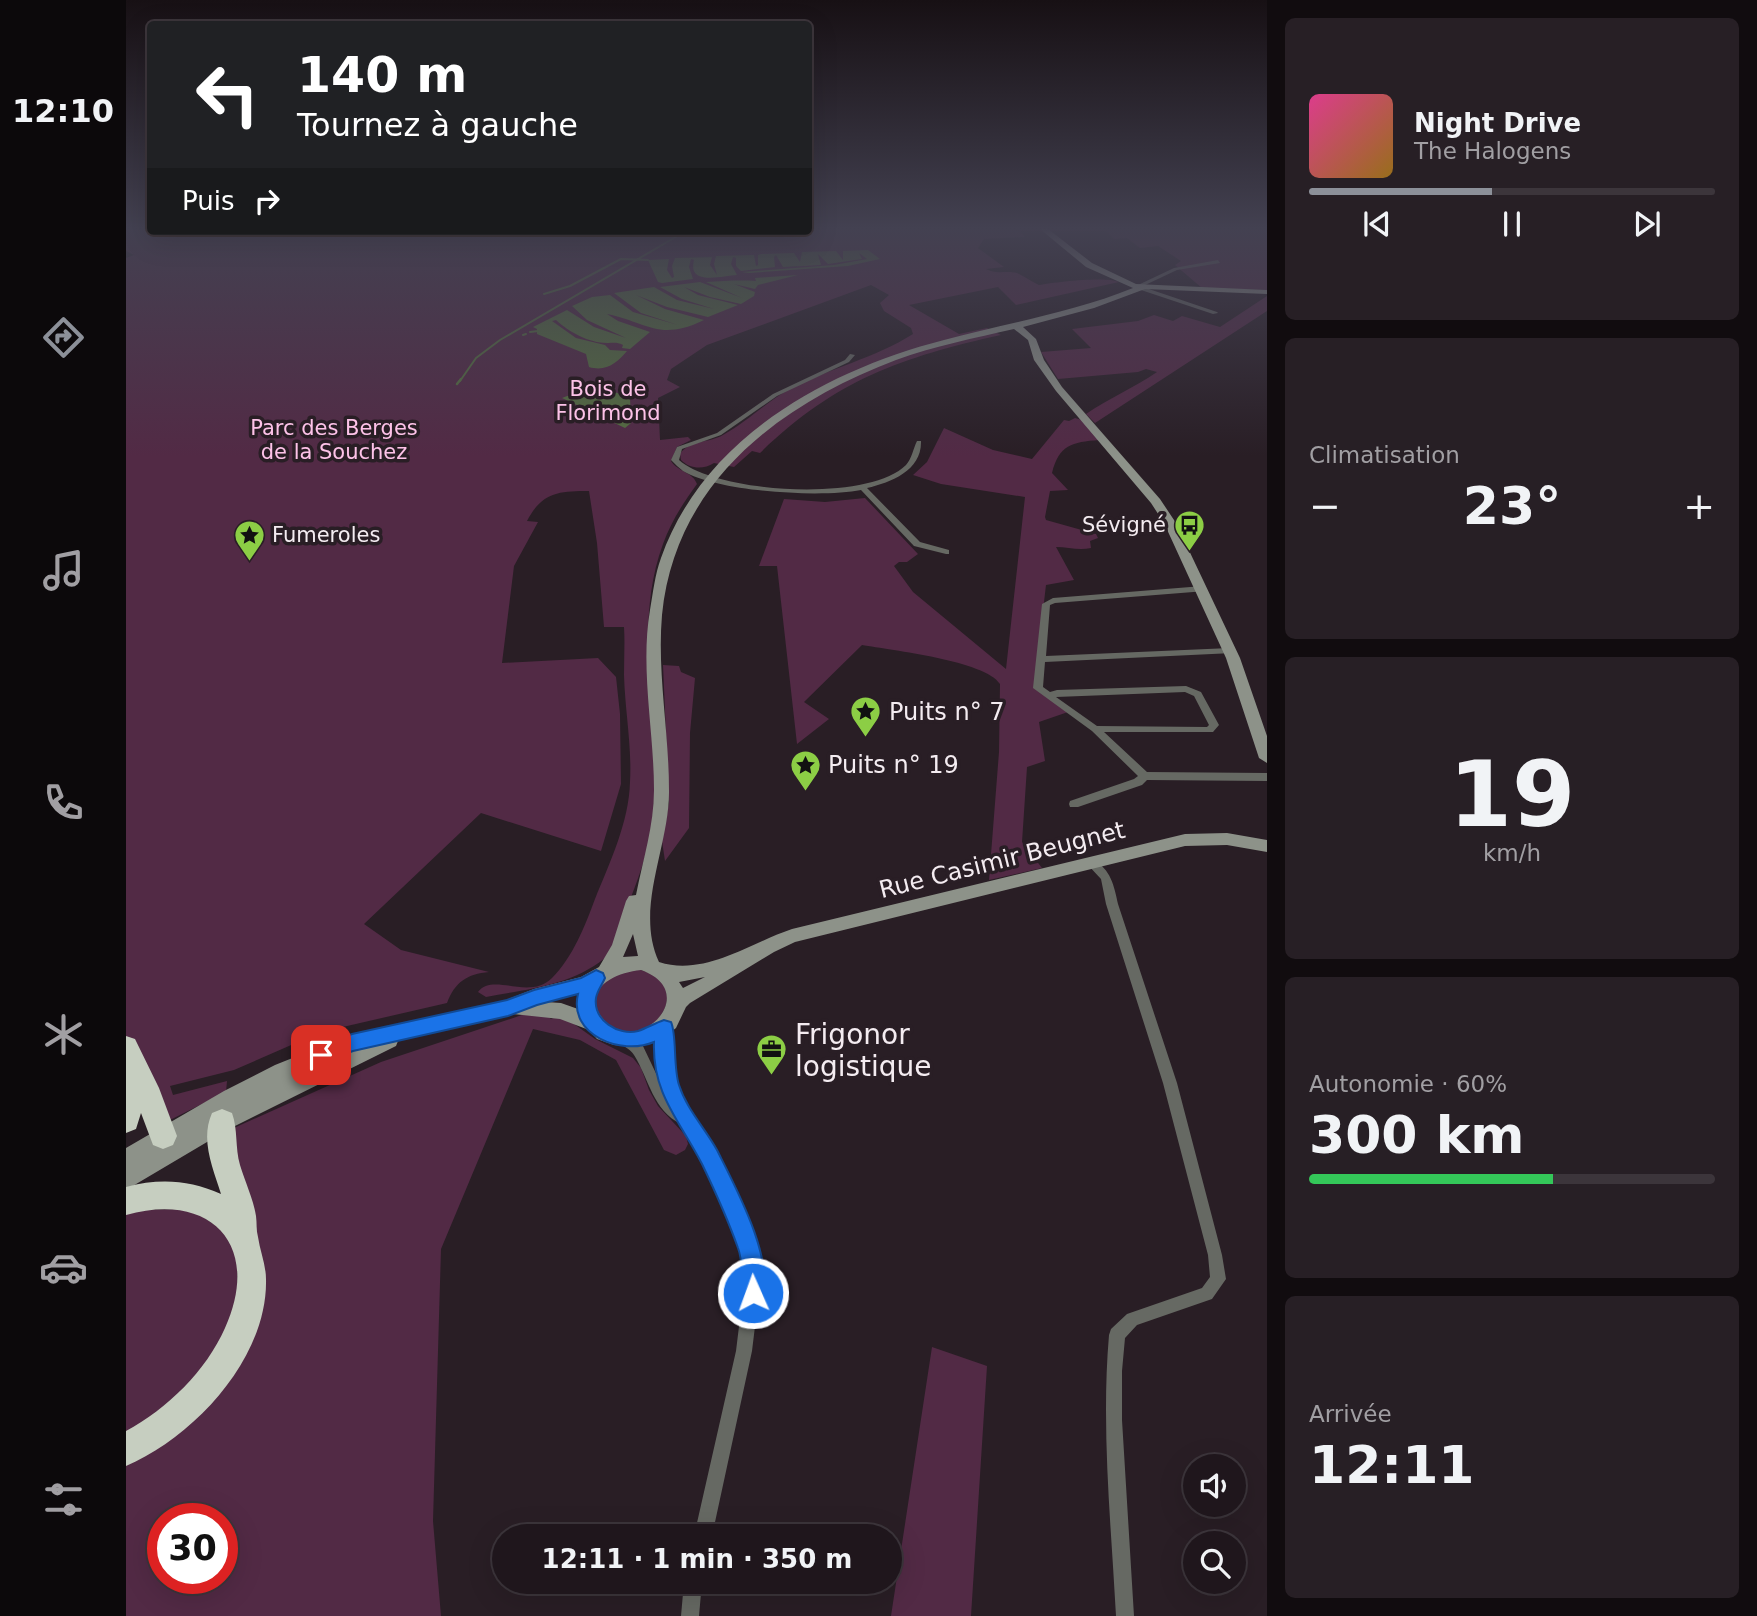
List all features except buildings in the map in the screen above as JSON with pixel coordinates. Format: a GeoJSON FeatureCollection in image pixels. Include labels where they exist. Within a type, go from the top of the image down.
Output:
{"type":"FeatureCollection","features":[{"type":"Feature","properties":{"kind":"highway"},"geometry":{"type":"LineString","coordinates":[[126,1047],[163,1136]]}},
{"type":"Feature","properties":{"kind":"highway"},"geometry":{"type":"LineString","coordinates":[[126,1120],[139,1074]]}},
{"type":"Feature","properties":{"kind":"highway"},"geometry":{"type":"LineString","coordinates":[[126,1449],[161,1428],[179,1413],[216,1373],[229,1354],[247,1308],[251,1283],[250,1261],[242,1235],[241,1212],[219,1137],[222,1122]]}},
{"type":"Feature","properties":{"kind":"highway"},"geometry":{"type":"LineString","coordinates":[[126,1201],[154,1195],[179,1195],[204,1201],[223,1213],[242,1235]]}},
{"type":"Feature","properties":{"kind":"main road"},"geometry":{"type":"LineString","coordinates":[[645,884],[634,902],[620,946],[602,974],[589,988],[586,1000],[587,1012],[593,1023],[601,1031],[624,1040],[652,1035],[664,1028],[671,1021],[677,1003],[677,991],[657,968],[640,935],[639,922],[662,804],[655,613],[660,582],[681,523],[711,477],[766,424],[821,388],[920,349],[1100,304]]}},
{"type":"Feature","properties":{"kind":"main road"},"geometry":{"type":"LineString","coordinates":[[1016,326],[1032,340],[1039,360],[1059,389],[1156,501],[1203,589],[1230,651],[1264,732],[1267,758]]}},
{"type":"Feature","properties":{"kind":"main road","name":"Rue Casimir Beugnet"},"geometry":{"type":"LineString","coordinates":[[753,954],[792,936],[1185,840],[1227,839],[1267,846]]}},
{"type":"Feature","properties":{"kind":"main road"},"geometry":{"type":"LineString","coordinates":[[126,1159],[257,1084],[352,1043],[508,1008],[586,984],[629,962],[690,975],[753,954]]}},
{"type":"Feature","properties":{"kind":"main road"},"geometry":{"type":"LineString","coordinates":[[677,1003],[734,970],[753,954]]}},
{"type":"Feature","properties":{"kind":"main road"},"geometry":{"type":"LineString","coordinates":[[508,1008],[548,1009],[593,1023]]}},
{"type":"Feature","properties":{"kind":"main road"},"geometry":{"type":"LineString","coordinates":[[126,1180],[222,1122],[353,1060],[409,1029]]}},
{"type":"Feature","properties":{"kind":"main road"},"geometry":{"type":"LineString","coordinates":[[222,1122],[231,1105],[257,1084]]}},
{"type":"Feature","properties":{"kind":"main road"},"geometry":{"type":"LineString","coordinates":[[163,1136],[196,1136]]}},
{"type":"Feature","properties":{"kind":"street"},"geometry":{"type":"LineString","coordinates":[[1190,304],[1215,313]]}},
{"type":"Feature","properties":{"kind":"street"},"geometry":{"type":"LineString","coordinates":[[852,355],[847,360],[775,395],[719,434],[679,448],[674,460],[677,464],[711,477],[745,485],[809,493],[881,482],[905,469],[915,459],[919,442]]}},
{"type":"Feature","properties":{"kind":"street"},"geometry":{"type":"LineString","coordinates":[[862,487],[917,544],[946,552]]}},
{"type":"Feature","properties":{"kind":"street"},"geometry":{"type":"LineString","coordinates":[[1203,589],[1049,601],[1046,604],[1038,688],[1095,729],[1144,776],[1267,778]]}},
{"type":"Feature","properties":{"kind":"street"},"geometry":{"type":"LineString","coordinates":[[1041,659],[1230,651]]}},
{"type":"Feature","properties":{"kind":"street"},"geometry":{"type":"LineString","coordinates":[[1049,696],[1057,693],[1194,691],[1214,725],[1213,729],[1095,729]]}},
{"type":"Feature","properties":{"kind":"street"},"geometry":{"type":"LineString","coordinates":[[1074,804],[1138,782],[1144,776]]}},
{"type":"Feature","properties":{"kind":"street"},"geometry":{"type":"LineString","coordinates":[[1093,864],[1106,877],[1112,904],[1170,1083],[1215,1255],[1218,1279],[1207,1294],[1132,1319],[1117,1335],[1114,1420],[1125,1616]]}},
{"type":"Feature","properties":{"kind":"street"},"geometry":{"type":"LineString","coordinates":[[664,1028],[664,1066],[669,1086],[723,1186],[750,1250],[754,1269],[744,1351],[706,1524]]}},
{"type":"Feature","properties":{"kind":"street"},"geometry":{"type":"LineString","coordinates":[[624,1040],[637,1048],[664,1103],[687,1123]]}},
{"type":"Feature","properties":{"kind":"street"},"geometry":{"type":"LineString","coordinates":[[690,1616],[692,1594]]}},
{"type":"Feature","properties":{"kind":"green space","name":"Parc des Berges de la Souchez"},"geometry":{"type":"Polygon","coordinates":[[[126,304],[818,304],[707,345],[671,369],[667,380],[680,387],[658,398],[660,440],[688,437],[691,440],[677,447],[671,461],[697,484],[670,528],[654,578],[648,647],[655,789],[652,824],[642,868],[609,954],[592,967],[563,981],[486,997],[478,992],[493,985],[533,987],[543,984],[559,970],[578,941],[587,920],[618,842],[629,797],[624,627],[604,627],[597,543],[589,491],[569,492],[545,499],[527,521],[538,522],[514,566],[502,663],[598,658],[616,677],[620,714],[621,784],[601,851],[481,813],[364,924],[401,950],[489,972],[463,980],[447,1003],[321,1032],[234,1070],[170,1086],[173,1095],[227,1081],[226,1092],[166,1122],[132,1041],[126,1036],[126,304]]]}},
{"type":"Feature","properties":{"kind":"green space","name":"Parc des Berges de la Souchez"},"geometry":{"type":"Polygon","coordinates":[[[881,304],[912,304],[909,305],[959,334],[987,328],[1001,335],[932,353],[871,375],[815,407],[760,453],[752,451],[734,467],[714,463],[701,468],[692,467],[681,460],[680,454],[684,449],[718,438],[790,389],[913,334],[911,328],[884,311],[881,304]]]}},
{"type":"Feature","properties":{"kind":"green space"},"geometry":{"type":"Polygon","coordinates":[[[1254,304],[1267,304],[1267,311],[1095,423],[1086,414],[1157,372],[1146,369],[1058,379],[1041,352],[1091,348],[1072,329],[1138,321],[1154,315],[1173,321],[1182,316],[1220,327],[1254,304]]]}},
{"type":"Feature","properties":{"kind":"green space"},"geometry":{"type":"Polygon","coordinates":[[[1064,420],[1082,420],[1099,440],[1074,444],[1058,456],[1052,473],[1068,490],[1050,491],[1045,517],[1046,520],[1096,534],[1098,538],[1090,541],[1091,548],[1056,547],[1074,580],[1046,585],[1034,687],[1068,712],[1039,722],[1045,761],[1027,767],[1022,842],[1042,868],[989,880],[999,752],[1000,684],[977,669],[958,663],[862,645],[804,702],[829,719],[797,744],[777,566],[759,566],[784,499],[825,502],[865,498],[918,554],[907,562],[899,562],[894,566],[913,592],[1006,669],[1025,497],[941,484],[913,475],[927,462],[944,428],[993,450],[1032,459],[1064,420]]]}},
{"type":"Feature","properties":{"kind":"green space"},"geometry":{"type":"Polygon","coordinates":[[[663,665],[679,666],[681,672],[695,678],[690,733],[689,828],[665,861],[662,841],[669,803],[663,665]]]}},
{"type":"Feature","properties":{"kind":"green space"},"geometry":{"type":"Polygon","coordinates":[[[636,969],[655,976],[665,987],[667,1000],[663,1013],[653,1023],[640,1031],[625,1032],[609,1026],[604,1021],[597,1010],[595,997],[600,985],[608,978],[636,969]]]}},
{"type":"Feature","properties":{"kind":"green space"},"geometry":{"type":"Polygon","coordinates":[[[528,1013],[548,1016],[551,1019],[567,1019],[595,1039],[633,1058],[641,1068],[658,1106],[686,1136],[688,1144],[685,1150],[676,1155],[664,1150],[616,1060],[580,1040],[533,1029],[441,1249],[433,1521],[441,1616],[126,1616],[126,1463],[251,1319],[225,1132],[381,1062],[528,1013]]]}},
{"type":"Feature","properties":{"kind":"green space"},"geometry":{"type":"Polygon","coordinates":[[[191,1209],[227,1233],[237,1256],[238,1309],[198,1385],[126,1436],[126,1210],[191,1209]]]}},
{"type":"Feature","properties":{"kind":"green space"},"geometry":{"type":"Polygon","coordinates":[[[932,1347],[987,1366],[971,1616],[891,1616],[894,1594],[902,1594],[902,1544],[932,1347]]]}},
{"type":"Feature","properties":{"kind":"shaded area"},"geometry":{"type":"Polygon","coordinates":[[[576,304],[623,304],[633,312],[678,325],[641,313],[629,304],[655,304],[704,320],[689,326],[664,330],[607,314],[618,321],[650,332],[630,349],[622,348],[623,345],[619,343],[600,343],[586,339],[556,320],[552,321],[576,338],[605,345],[610,350],[627,351],[615,363],[601,368],[589,367],[586,354],[537,334],[537,329],[533,327],[567,310],[594,327],[626,338],[587,320],[572,306],[576,304]]]}},
{"type":"Feature","properties":{"kind":"shaded area"},"geometry":{"type":"Polygon","coordinates":[[[660,304],[695,304],[714,309],[699,304],[738,305],[708,317],[660,304]]]}},
{"type":"Feature","properties":{"kind":"shaded area"},"geometry":{"type":"Polygon","coordinates":[[[608,390],[630,397],[631,423],[625,428],[562,398],[578,394],[608,390]]]}},
{"type":"Feature","properties":{"kind":"waterway"},"geometry":{"type":"LineString","coordinates":[[460,381],[476,358],[500,340],[561,304]]}},
{"type":"Feature","properties":{"kind":"waterway"},"geometry":{"type":"LineString","coordinates":[[530,332],[538,331]]}},
{"type":"Feature","properties":{"kind":"waterway"},"geometry":{"type":"LineString","coordinates":[[457,384],[461,379]]}},
{"type":"Feature","properties":{"kind":"place","name":"Sévigné"},"geometry":{"type":"Point","coordinates":[1189,552]}},
{"type":"Feature","properties":{"kind":"place","name":"Fumeroles"},"geometry":{"type":"Point","coordinates":[249,562]}},
{"type":"Feature","properties":{"kind":"place","name":"Puits n° 7"},"geometry":{"type":"Point","coordinates":[866,739]}},
{"type":"Feature","properties":{"kind":"place","name":"Puits n° 19"},"geometry":{"type":"Point","coordinates":[805,792]}},
{"type":"Feature","properties":{"kind":"place","name":"Frigonor logistique"},"geometry":{"type":"Point","coordinates":[772,1077]}},
{"type":"Feature","properties":{"kind":"route"},"geometry":{"type":"LineString","coordinates":[[321,1055],[352,1043],[452,1018],[508,1008],[586,984],[596,978],[589,988],[587,1012],[601,1031],[624,1040],[638,1040],[664,1028],[663,1055],[669,1086],[723,1186],[750,1250],[754,1269],[753,1293]]}},
{"type":"Feature","properties":{"kind":"park label","name":"Bois de Florimond"},"geometry":{"type":"Point","coordinates":[608,401]}}]}
